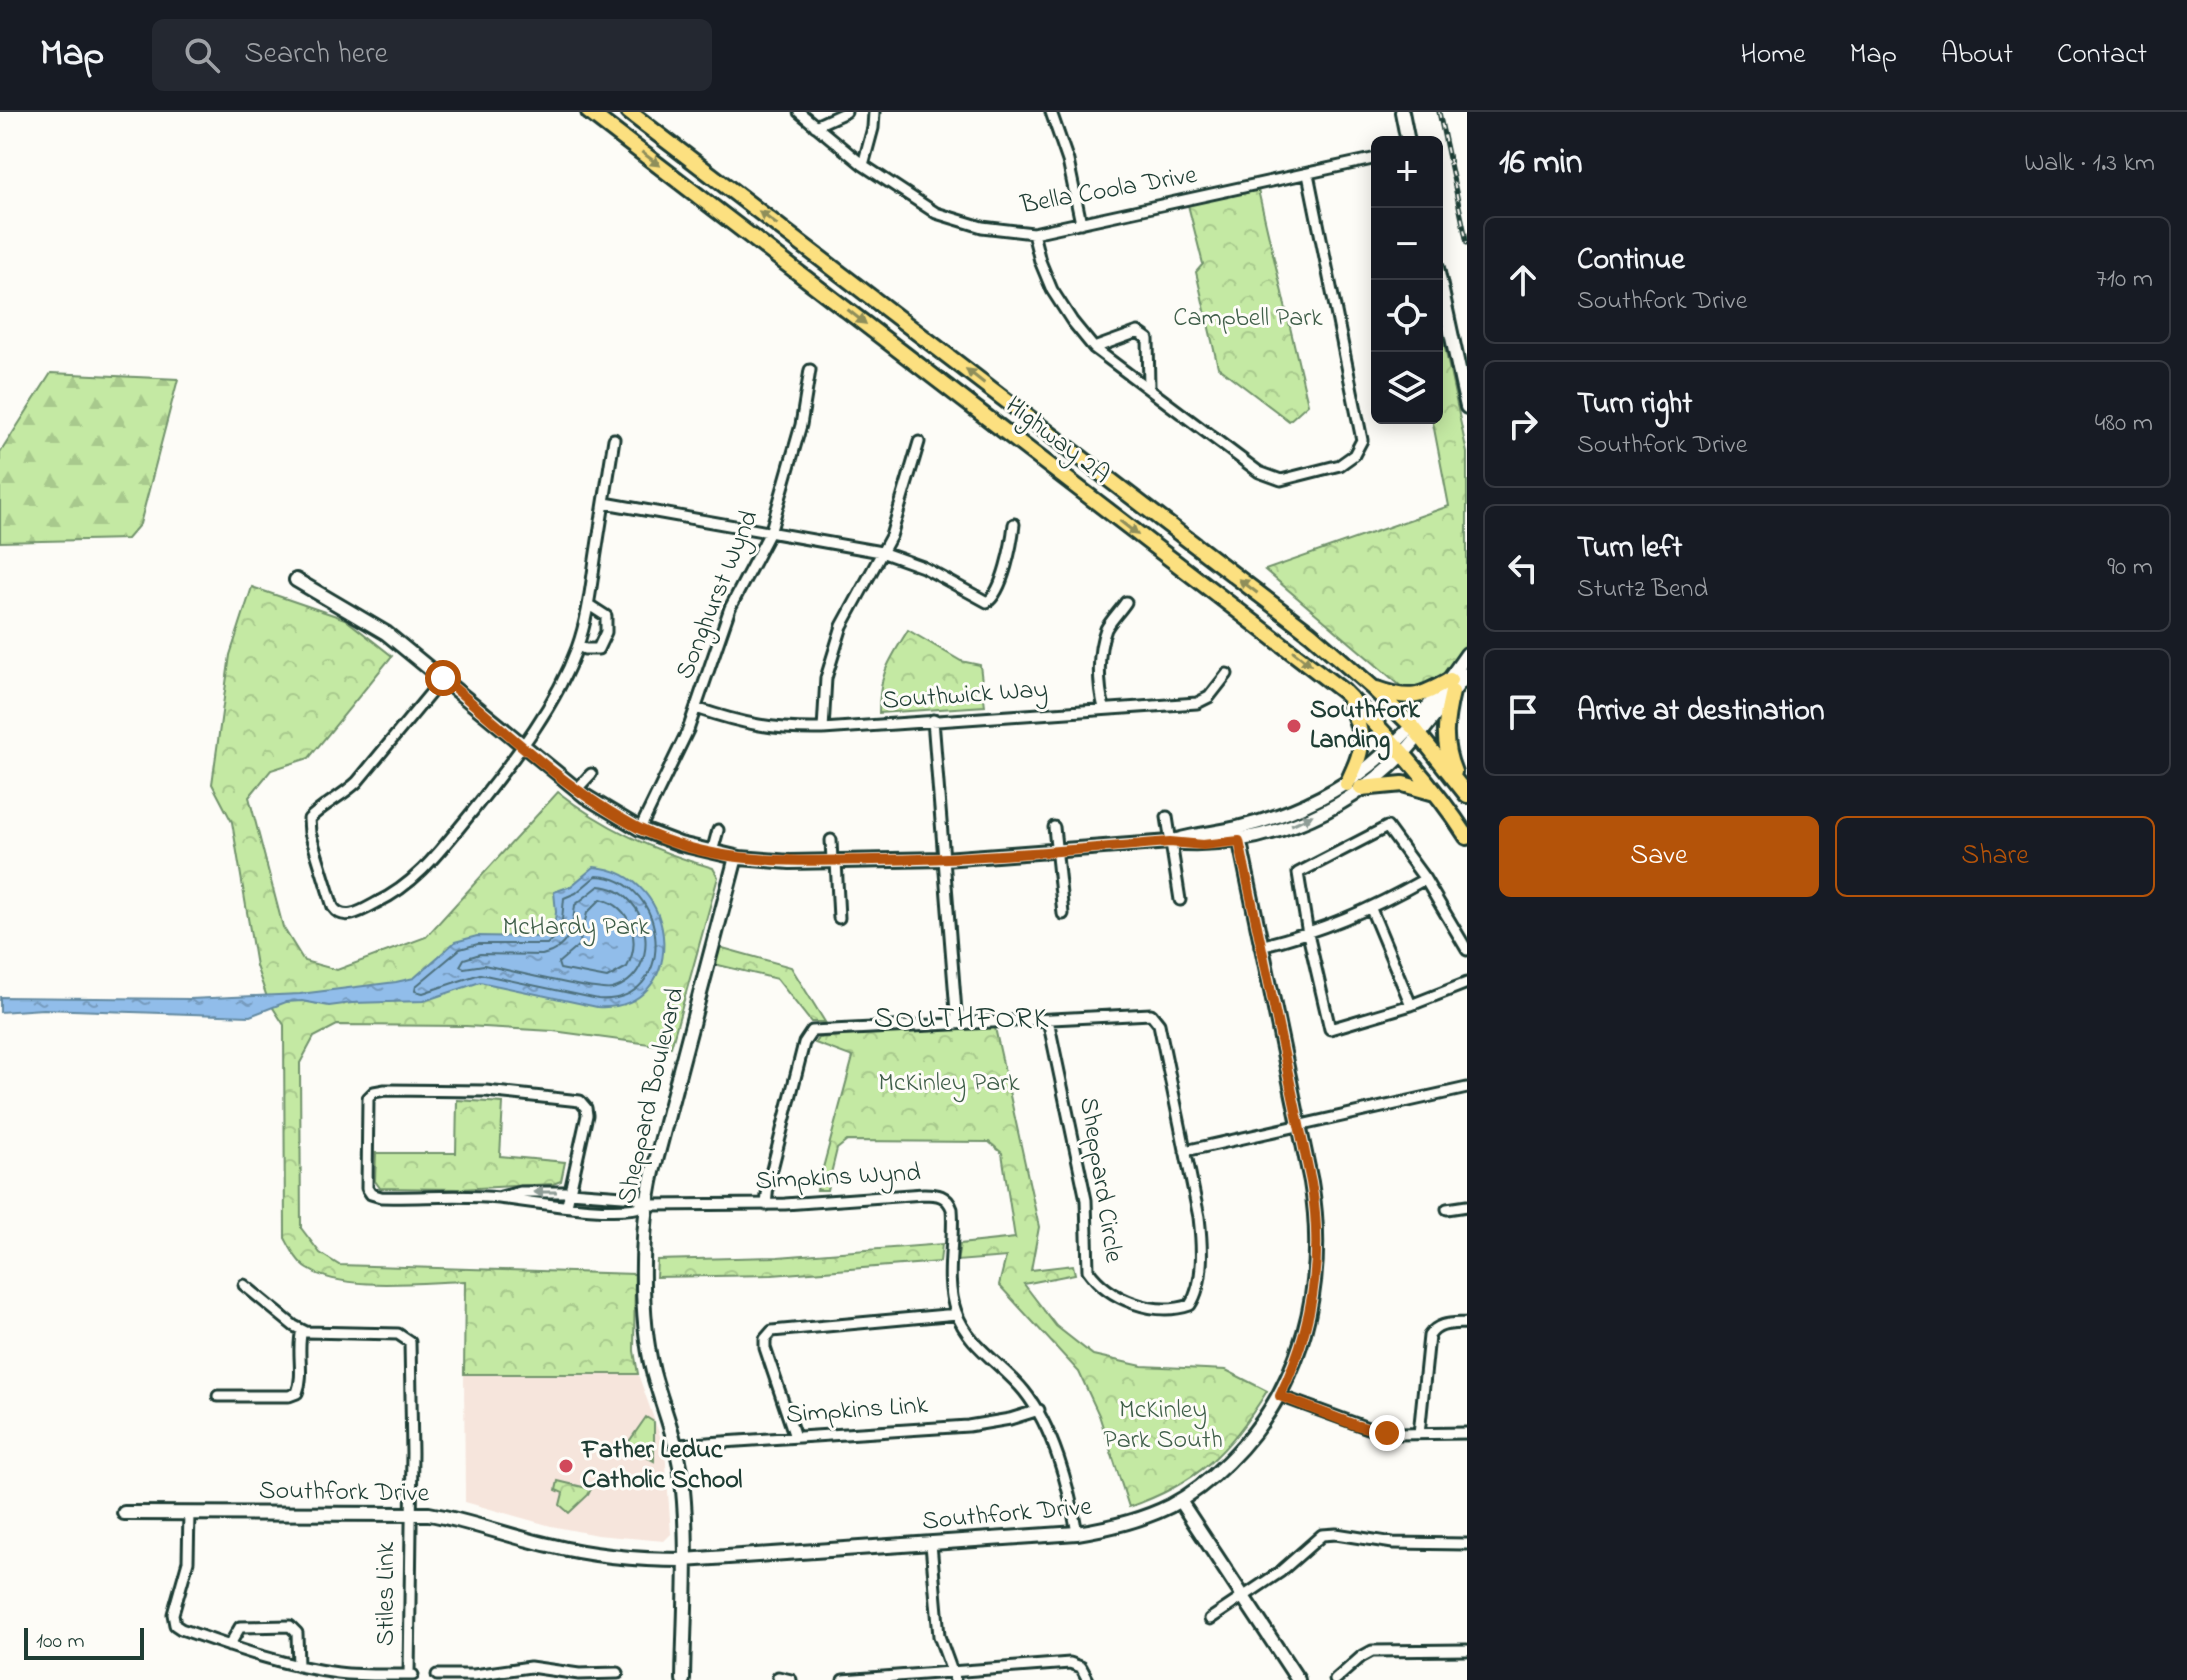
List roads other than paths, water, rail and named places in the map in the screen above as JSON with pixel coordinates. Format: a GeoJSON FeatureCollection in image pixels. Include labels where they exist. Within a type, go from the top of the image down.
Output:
{"type":"FeatureCollection","features":[{"type":"Feature","properties":{"kind":"main road","name":"Highway 2A"},"geometry":{"type":"LineString","coordinates":[[589,112],[1344,692],[1399,749],[1467,837]]}},
{"type":"Feature","properties":{"kind":"main road","name":"Highway 2A"},"geometry":{"type":"LineString","coordinates":[[629,112],[1310,633],[1416,731],[1464,791]]}},
{"type":"Feature","properties":{"kind":"main road"},"geometry":{"type":"LineString","coordinates":[[1373,688],[1410,697],[1451,686],[1444,740],[1448,758],[1464,791]]}},
{"type":"Feature","properties":{"kind":"main road"},"geometry":{"type":"LineString","coordinates":[[1344,692],[1363,738],[1354,786],[1403,784],[1435,793]]}},
{"type":"Feature","properties":{"kind":"street","name":"Bella Coola Drive"},"geometry":{"type":"LineString","coordinates":[[799,112],[863,165],[936,213],[982,227],[1033,233],[1371,159]]}},
{"type":"Feature","properties":{"kind":"street"},"geometry":{"type":"LineString","coordinates":[[815,126],[846,112]]}},
{"type":"Feature","properties":{"kind":"street"},"geometry":{"type":"LineString","coordinates":[[863,165],[874,112]]}},
{"type":"Feature","properties":{"kind":"street"},"geometry":{"type":"LineString","coordinates":[[1051,112],[1068,161],[1081,223]]}},
{"type":"Feature","properties":{"kind":"street"},"geometry":{"type":"LineString","coordinates":[[1402,112],[1407,136]]}},
{"type":"Feature","properties":{"kind":"street"},"geometry":{"type":"LineString","coordinates":[[1033,233],[1052,290],[1094,348],[1259,472],[1281,480],[1340,465],[1354,455],[1362,440],[1308,174]]}},
{"type":"Feature","properties":{"kind":"street"},"geometry":{"type":"LineString","coordinates":[[1440,280],[1467,407]]}},
{"type":"Feature","properties":{"kind":"street"},"geometry":{"type":"LineString","coordinates":[[1094,348],[1138,332],[1148,339],[1149,387]]}},
{"type":"Feature","properties":{"kind":"street","name":"Songhurst Wynd"},"geometry":{"type":"LineString","coordinates":[[640,829],[696,708],[730,608],[771,530],[801,425],[810,370]]}},
{"type":"Feature","properties":{"kind":"street"},"geometry":{"type":"LineString","coordinates":[[443,678],[357,782],[342,797],[318,810],[309,819],[310,833],[336,912],[349,915],[359,912],[415,878],[438,854],[524,746],[554,696],[578,646],[589,605],[614,439]]}},
{"type":"Feature","properties":{"kind":"street"},"geometry":{"type":"LineString","coordinates":[[823,729],[826,678],[842,626],[891,536],[919,442]]}},
{"type":"Feature","properties":{"kind":"street"},"geometry":{"type":"LineString","coordinates":[[605,503],[771,530],[881,552],[923,567],[987,602],[992,599],[1004,569],[1014,524]]}},
{"type":"Feature","properties":{"kind":"street"},"geometry":{"type":"LineString","coordinates":[[296,580],[386,633],[577,789],[640,829],[712,852],[773,861],[944,859],[1170,842],[1203,845],[1238,834],[1354,786],[1416,731],[1451,686],[1467,654]]}},
{"type":"Feature","properties":{"kind":"street"},"geometry":{"type":"LineString","coordinates":[[1104,708],[1100,675],[1102,645],[1107,627],[1126,602]]}},
{"type":"Feature","properties":{"kind":"street"},"geometry":{"type":"LineString","coordinates":[[578,646],[598,649],[606,632],[606,616],[589,605]]}},
{"type":"Feature","properties":{"kind":"street","name":"Southwick Way"},"geometry":{"type":"LineString","coordinates":[[696,708],[758,726],[783,730],[823,729],[1197,703],[1209,697],[1227,674]]}},
{"type":"Feature","properties":{"kind":"street"},"geometry":{"type":"LineString","coordinates":[[1451,686],[1467,674]]}},
{"type":"Feature","properties":{"kind":"street"},"geometry":{"type":"LineString","coordinates":[[933,720],[957,1024]]}},
{"type":"Feature","properties":{"kind":"street"},"geometry":{"type":"LineString","coordinates":[[577,789],[591,774]]}},
{"type":"Feature","properties":{"kind":"street"},"geometry":{"type":"LineString","coordinates":[[1167,817],[1180,900]]}},
{"type":"Feature","properties":{"kind":"street"},"geometry":{"type":"LineString","coordinates":[[1054,827],[1063,914]]}},
{"type":"Feature","properties":{"kind":"street"},"geometry":{"type":"LineString","coordinates":[[1467,950],[1425,879],[1387,827],[1298,873],[1308,934],[1330,1029],[1411,1005],[1467,983]]}},
{"type":"Feature","properties":{"kind":"street"},"geometry":{"type":"LineString","coordinates":[[712,852],[718,830]]}},
{"type":"Feature","properties":{"kind":"street","name":"Southfork Drive"},"geometry":{"type":"LineString","coordinates":[[124,1513],[410,1513],[458,1520],[575,1551],[625,1558],[684,1560],[1077,1533],[1131,1522],[1180,1501],[1239,1452],[1280,1396],[1305,1330],[1317,1265],[1314,1201],[1238,834]]}},
{"type":"Feature","properties":{"kind":"street"},"geometry":{"type":"LineString","coordinates":[[831,840],[839,918]]}},
{"type":"Feature","properties":{"kind":"street","name":"Sheppard Boulevard"},"geometry":{"type":"LineString","coordinates":[[683,1680],[683,1490],[677,1445],[654,1374],[648,1343],[645,1265],[647,1205],[736,857]]}},
{"type":"Feature","properties":{"kind":"street"},"geometry":{"type":"LineString","coordinates":[[1260,946],[1308,934],[1371,909],[1425,879]]}},
{"type":"Feature","properties":{"kind":"street"},"geometry":{"type":"LineString","coordinates":[[1371,909],[1411,1005]]}},
{"type":"Feature","properties":{"kind":"street","name":"Sheppard Circle"},"geometry":{"type":"LineString","coordinates":[[766,1205],[771,1171],[804,1043],[809,1034],[821,1029],[1151,1014],[1156,1018],[1201,1230],[1197,1291],[1190,1305],[1152,1308],[1137,1304],[1109,1291],[1088,1270],[1086,1200],[1048,1020]]}},
{"type":"Feature","properties":{"kind":"street"},"geometry":{"type":"LineString","coordinates":[[1185,1151],[1467,1088]]}},
{"type":"Feature","properties":{"kind":"street"},"geometry":{"type":"LineString","coordinates":[[567,1205],[587,1115],[580,1101],[486,1091],[385,1090],[374,1092],[368,1098],[366,1182],[371,1194],[381,1197],[498,1198],[567,1205],[635,1210],[647,1205]]}},
{"type":"Feature","properties":{"kind":"street"},"geometry":{"type":"LineString","coordinates":[[498,1198],[520,1192],[570,1192],[636,1197],[647,1205]]}},
{"type":"Feature","properties":{"kind":"street","name":"Simpkins Wynd"},"geometry":{"type":"LineString","coordinates":[[647,1205],[766,1205],[924,1194],[947,1199],[952,1209],[950,1274],[957,1314],[982,1350],[1015,1380],[1039,1410],[1077,1533]]}},
{"type":"Feature","properties":{"kind":"street"},"geometry":{"type":"LineString","coordinates":[[1447,1209],[1467,1206]]}},
{"type":"Feature","properties":{"kind":"street"},"geometry":{"type":"LineString","coordinates":[[218,1396],[289,1396],[297,1393],[299,1386],[302,1330],[244,1285]]}},
{"type":"Feature","properties":{"kind":"street"},"geometry":{"type":"LineString","coordinates":[[795,1437],[765,1348],[765,1339],[772,1331],[957,1314]]}},
{"type":"Feature","properties":{"kind":"street"},"geometry":{"type":"LineString","coordinates":[[1419,1434],[1429,1336],[1436,1327],[1467,1323]]}},
{"type":"Feature","properties":{"kind":"street","name":"Stiles Link"},"geometry":{"type":"LineString","coordinates":[[298,1666],[353,1675],[412,1675],[410,1342],[398,1334],[314,1333],[302,1330]]}},
{"type":"Feature","properties":{"kind":"street"},"geometry":{"type":"LineString","coordinates":[[1280,1396],[1387,1433],[1467,1433]]}},
{"type":"Feature","properties":{"kind":"street","name":"Simpkins Link"},"geometry":{"type":"LineString","coordinates":[[677,1445],[968,1426],[1039,1410]]}},
{"type":"Feature","properties":{"kind":"street"},"geometry":{"type":"LineString","coordinates":[[1180,1501],[1298,1680]]}},
{"type":"Feature","properties":{"kind":"street"},"geometry":{"type":"LineString","coordinates":[[189,1513],[186,1572],[173,1619],[181,1629],[229,1646],[298,1666],[297,1633],[290,1626],[240,1627],[229,1646]]}},
{"type":"Feature","properties":{"kind":"street"},"geometry":{"type":"LineString","coordinates":[[1210,1619],[1280,1572],[1316,1539],[1328,1533],[1393,1543],[1467,1544]]}},
{"type":"Feature","properties":{"kind":"street"},"geometry":{"type":"LineString","coordinates":[[931,1544],[938,1628],[953,1676]]}},
{"type":"Feature","properties":{"kind":"street"},"geometry":{"type":"LineString","coordinates":[[1335,1680],[1372,1651],[1467,1650]]}},
{"type":"Feature","properties":{"kind":"street"},"geometry":{"type":"LineString","coordinates":[[843,1680],[953,1676],[1070,1663],[1081,1667],[1088,1680]]}},
{"type":"Feature","properties":{"kind":"street"},"geometry":{"type":"LineString","coordinates":[[437,1675],[474,1675],[530,1667],[579,1674],[618,1673]]}},
{"type":"Feature","properties":{"kind":"street"},"geometry":{"type":"LineString","coordinates":[[778,1677],[791,1680]]}},
{"type":"Feature","properties":{"kind":"water"},"geometry":{"type":"Polygon","coordinates":[[[594,867],[623,875],[645,893],[658,916],[663,942],[660,967],[648,989],[627,1003],[597,1007],[480,982],[424,1001],[329,1006],[302,1001],[286,1002],[250,1016],[43,1009],[0,1012],[0,997],[190,999],[300,994],[414,978],[455,942],[477,936],[542,937],[554,928],[554,892],[571,886],[594,867]]]}},
{"type":"Feature","properties":{"kind":"railway"},"geometry":{"type":"LineString","coordinates":[[1439,112],[1467,243]]}},
{"type":"Feature","properties":{"kind":"place","name":"Southfork Landing"},"geometry":{"type":"Point","coordinates":[1294,726]}},
{"type":"Feature","properties":{"kind":"place","name":"Father Leduc Catholic School"},"geometry":{"type":"Point","coordinates":[566,1466]}},
{"type":"Feature","properties":{"kind":"district","name":"SOUTHFORK"},"geometry":{"type":"Point","coordinates":[962,1020]}},
{"type":"Feature","properties":{"kind":"park label","name":"Campbell Park"},"geometry":{"type":"Point","coordinates":[1248,319]}},
{"type":"Feature","properties":{"kind":"park label","name":"McHardy Park"},"geometry":{"type":"Point","coordinates":[576,928]}},
{"type":"Feature","properties":{"kind":"park label","name":"McKinley Park"},"geometry":{"type":"Point","coordinates":[949,1084]}},
{"type":"Feature","properties":{"kind":"park label","name":"McKinley Park South"},"geometry":{"type":"Point","coordinates":[1163,1426]}}]}
